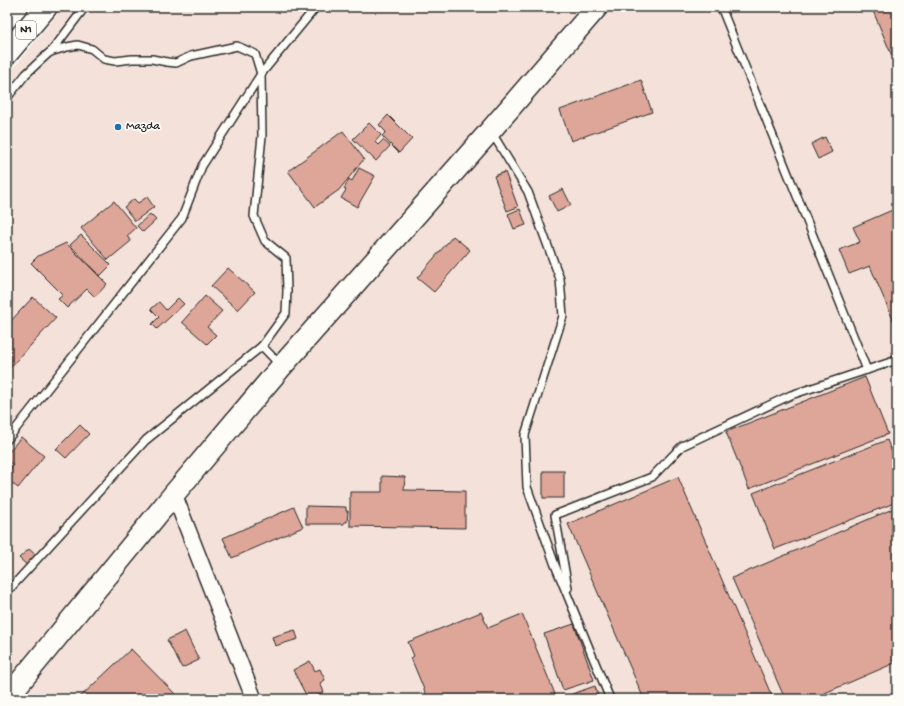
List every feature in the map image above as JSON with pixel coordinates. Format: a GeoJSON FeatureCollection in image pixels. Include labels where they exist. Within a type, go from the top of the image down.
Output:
{"type":"FeatureCollection","features":[{"type":"Feature","properties":{"kind":"highway","name":"N1"},"geometry":{"type":"LineString","coordinates":[[7,53],[46,7]]}},
{"type":"Feature","properties":{"kind":"street"},"geometry":{"type":"LineString","coordinates":[[7,698],[281,366],[598,7]]}},
{"type":"Feature","properties":{"kind":"street"},"geometry":{"type":"LineString","coordinates":[[174,494],[254,699]]}},
{"type":"Feature","properties":{"kind":"lane"},"geometry":{"type":"LineString","coordinates":[[7,98],[26,74],[50,52],[85,7]]}},
{"type":"Feature","properties":{"kind":"lane"},"geometry":{"type":"LineString","coordinates":[[7,440],[182,218],[202,166],[260,74],[316,7]]}},
{"type":"Feature","properties":{"kind":"lane"},"geometry":{"type":"LineString","coordinates":[[721,7],[867,370]]}},
{"type":"Feature","properties":{"kind":"lane"},"geometry":{"type":"LineString","coordinates":[[7,592],[146,440],[262,346],[286,313],[286,258],[265,241],[254,216],[262,136],[260,74],[255,54],[237,46],[191,56],[176,63],[152,58],[132,58],[115,61],[104,59],[92,49],[78,45],[50,52]]}},
{"type":"Feature","properties":{"kind":"lane"},"geometry":{"type":"LineString","coordinates":[[490,131],[528,192],[560,279],[563,316],[535,399],[525,435],[527,488],[555,565],[610,699]]}},
{"type":"Feature","properties":{"kind":"lane"},"geometry":{"type":"LineString","coordinates":[[262,346],[281,366]]}},
{"type":"Feature","properties":{"kind":"lane"},"geometry":{"type":"LineString","coordinates":[[570,600],[555,515],[652,477],[682,446],[791,394],[897,360]]}},
{"type":"Feature","properties":{"kind":"shaded area"},"geometry":{"type":"Polygon","coordinates":[[[63,7],[897,7],[897,699],[7,699],[7,76],[63,7]]]}},
{"type":"Feature","properties":{"kind":"building"},"geometry":{"type":"Polygon","coordinates":[[[883,7],[897,7],[897,54],[892,56],[873,11],[883,7]]]}},
{"type":"Feature","properties":{"kind":"building"},"geometry":{"type":"Polygon","coordinates":[[[641,80],[652,112],[571,141],[560,110],[641,80]]]}},
{"type":"Feature","properties":{"kind":"building"},"geometry":{"type":"Polygon","coordinates":[[[388,115],[412,139],[399,153],[382,136],[386,132],[379,125],[388,115]]]}},
{"type":"Feature","properties":{"kind":"building"},"geometry":{"type":"Polygon","coordinates":[[[369,123],[381,135],[375,142],[378,145],[383,140],[390,146],[376,161],[353,139],[369,123]]]}},
{"type":"Feature","properties":{"kind":"building"},"geometry":{"type":"Polygon","coordinates":[[[343,131],[364,159],[339,190],[315,207],[288,171],[343,131]]]}},
{"type":"Feature","properties":{"kind":"building"},"geometry":{"type":"Polygon","coordinates":[[[825,137],[832,152],[818,159],[811,144],[825,137]]]}},
{"type":"Feature","properties":{"kind":"building"},"geometry":{"type":"Polygon","coordinates":[[[359,168],[375,176],[357,207],[341,198],[346,190],[344,189],[349,179],[352,181],[359,168]]]}},
{"type":"Feature","properties":{"kind":"building"},"geometry":{"type":"Polygon","coordinates":[[[505,172],[518,207],[507,211],[494,176],[505,172]]]}},
{"type":"Feature","properties":{"kind":"building"},"geometry":{"type":"Polygon","coordinates":[[[563,189],[571,205],[557,212],[549,196],[563,189]]]}},
{"type":"Feature","properties":{"kind":"building"},"geometry":{"type":"Polygon","coordinates":[[[147,197],[154,207],[135,221],[124,207],[134,199],[138,203],[147,197]]]}},
{"type":"Feature","properties":{"kind":"building"},"geometry":{"type":"Polygon","coordinates":[[[114,201],[136,228],[127,236],[131,241],[108,260],[81,228],[114,201]]]}},
{"type":"Feature","properties":{"kind":"building"},"geometry":{"type":"Polygon","coordinates":[[[897,208],[897,329],[870,266],[849,274],[839,250],[860,242],[853,227],[897,208]]]}},
{"type":"Feature","properties":{"kind":"building"},"geometry":{"type":"Polygon","coordinates":[[[520,209],[526,225],[514,229],[508,214],[520,209]]]}},
{"type":"Feature","properties":{"kind":"building"},"geometry":{"type":"Polygon","coordinates":[[[150,214],[156,220],[143,232],[137,226],[150,214]]]}},
{"type":"Feature","properties":{"kind":"building"},"geometry":{"type":"Polygon","coordinates":[[[81,235],[111,265],[100,276],[70,245],[81,235]]]}},
{"type":"Feature","properties":{"kind":"building"},"geometry":{"type":"Polygon","coordinates":[[[453,236],[470,250],[434,292],[417,278],[453,236]]]}},
{"type":"Feature","properties":{"kind":"building"},"geometry":{"type":"Polygon","coordinates":[[[66,243],[107,284],[95,297],[87,289],[67,308],[58,299],[63,295],[31,263],[38,256],[66,243]]]}},
{"type":"Feature","properties":{"kind":"building"},"geometry":{"type":"Polygon","coordinates":[[[228,268],[255,292],[238,310],[211,286],[228,268]]]}},
{"type":"Feature","properties":{"kind":"building"},"geometry":{"type":"Polygon","coordinates":[[[205,296],[222,311],[207,327],[216,335],[207,344],[182,322],[205,296]]]}},
{"type":"Feature","properties":{"kind":"building"},"geometry":{"type":"Polygon","coordinates":[[[33,297],[56,318],[7,371],[7,325],[33,297]]]}},
{"type":"Feature","properties":{"kind":"building"},"geometry":{"type":"Polygon","coordinates":[[[178,298],[184,304],[157,329],[152,324],[159,317],[151,309],[159,302],[166,310],[178,298]]]}},
{"type":"Feature","properties":{"kind":"building"},"geometry":{"type":"Polygon","coordinates":[[[865,377],[888,434],[749,489],[726,432],[865,377]]]}},
{"type":"Feature","properties":{"kind":"building"},"geometry":{"type":"Polygon","coordinates":[[[80,425],[89,434],[66,458],[56,449],[80,425]]]}},
{"type":"Feature","properties":{"kind":"building"},"geometry":{"type":"Polygon","coordinates":[[[21,437],[44,456],[18,488],[7,479],[7,472],[13,465],[7,460],[7,454],[21,437]]]}},
{"type":"Feature","properties":{"kind":"building"},"geometry":{"type":"Polygon","coordinates":[[[887,440],[897,465],[897,502],[775,549],[753,493],[887,440]]]}},
{"type":"Feature","properties":{"kind":"building"},"geometry":{"type":"Polygon","coordinates":[[[543,471],[564,471],[564,498],[543,498],[543,471]]]}},
{"type":"Feature","properties":{"kind":"building"},"geometry":{"type":"Polygon","coordinates":[[[382,476],[405,477],[404,490],[465,491],[465,528],[350,526],[350,492],[382,492],[382,476]]]}},
{"type":"Feature","properties":{"kind":"building"},"geometry":{"type":"Polygon","coordinates":[[[678,477],[773,699],[644,699],[568,524],[678,477]]]}},
{"type":"Feature","properties":{"kind":"building"},"geometry":{"type":"Polygon","coordinates":[[[306,506],[346,507],[346,511],[348,511],[347,522],[344,522],[344,524],[306,524],[306,506]]]}},
{"type":"Feature","properties":{"kind":"building"},"geometry":{"type":"Polygon","coordinates":[[[294,507],[303,527],[232,558],[223,538],[294,507]]]}},
{"type":"Feature","properties":{"kind":"building"},"geometry":{"type":"Polygon","coordinates":[[[897,507],[897,662],[811,699],[785,699],[732,578],[897,507]]]}},
{"type":"Feature","properties":{"kind":"building"},"geometry":{"type":"Polygon","coordinates":[[[29,549],[38,557],[29,567],[19,558],[29,549]]]}},
{"type":"Feature","properties":{"kind":"building"},"geometry":{"type":"Polygon","coordinates":[[[481,612],[488,628],[522,614],[557,699],[428,699],[411,658],[414,656],[408,642],[481,612]]]}},
{"type":"Feature","properties":{"kind":"building"},"geometry":{"type":"Polygon","coordinates":[[[574,624],[594,680],[563,690],[544,634],[574,624]]]}},
{"type":"Feature","properties":{"kind":"building"},"geometry":{"type":"Polygon","coordinates":[[[295,630],[298,639],[275,646],[272,637],[295,630]]]}},
{"type":"Feature","properties":{"kind":"building"},"geometry":{"type":"Polygon","coordinates":[[[185,631],[199,660],[182,668],[167,640],[185,631]]]}},
{"type":"Feature","properties":{"kind":"building"},"geometry":{"type":"Polygon","coordinates":[[[131,649],[180,699],[78,699],[131,649]]]}},
{"type":"Feature","properties":{"kind":"building"},"geometry":{"type":"Polygon","coordinates":[[[310,661],[315,671],[320,669],[325,680],[320,683],[324,692],[311,699],[308,699],[293,670],[310,661]]]}},
{"type":"Feature","properties":{"kind":"building"},"geometry":{"type":"Polygon","coordinates":[[[595,686],[599,699],[574,699],[572,694],[595,686]]]}},
{"type":"Feature","properties":{"kind":"place","name":"Mazda"},"geometry":{"type":"Point","coordinates":[118,127]}}]}
